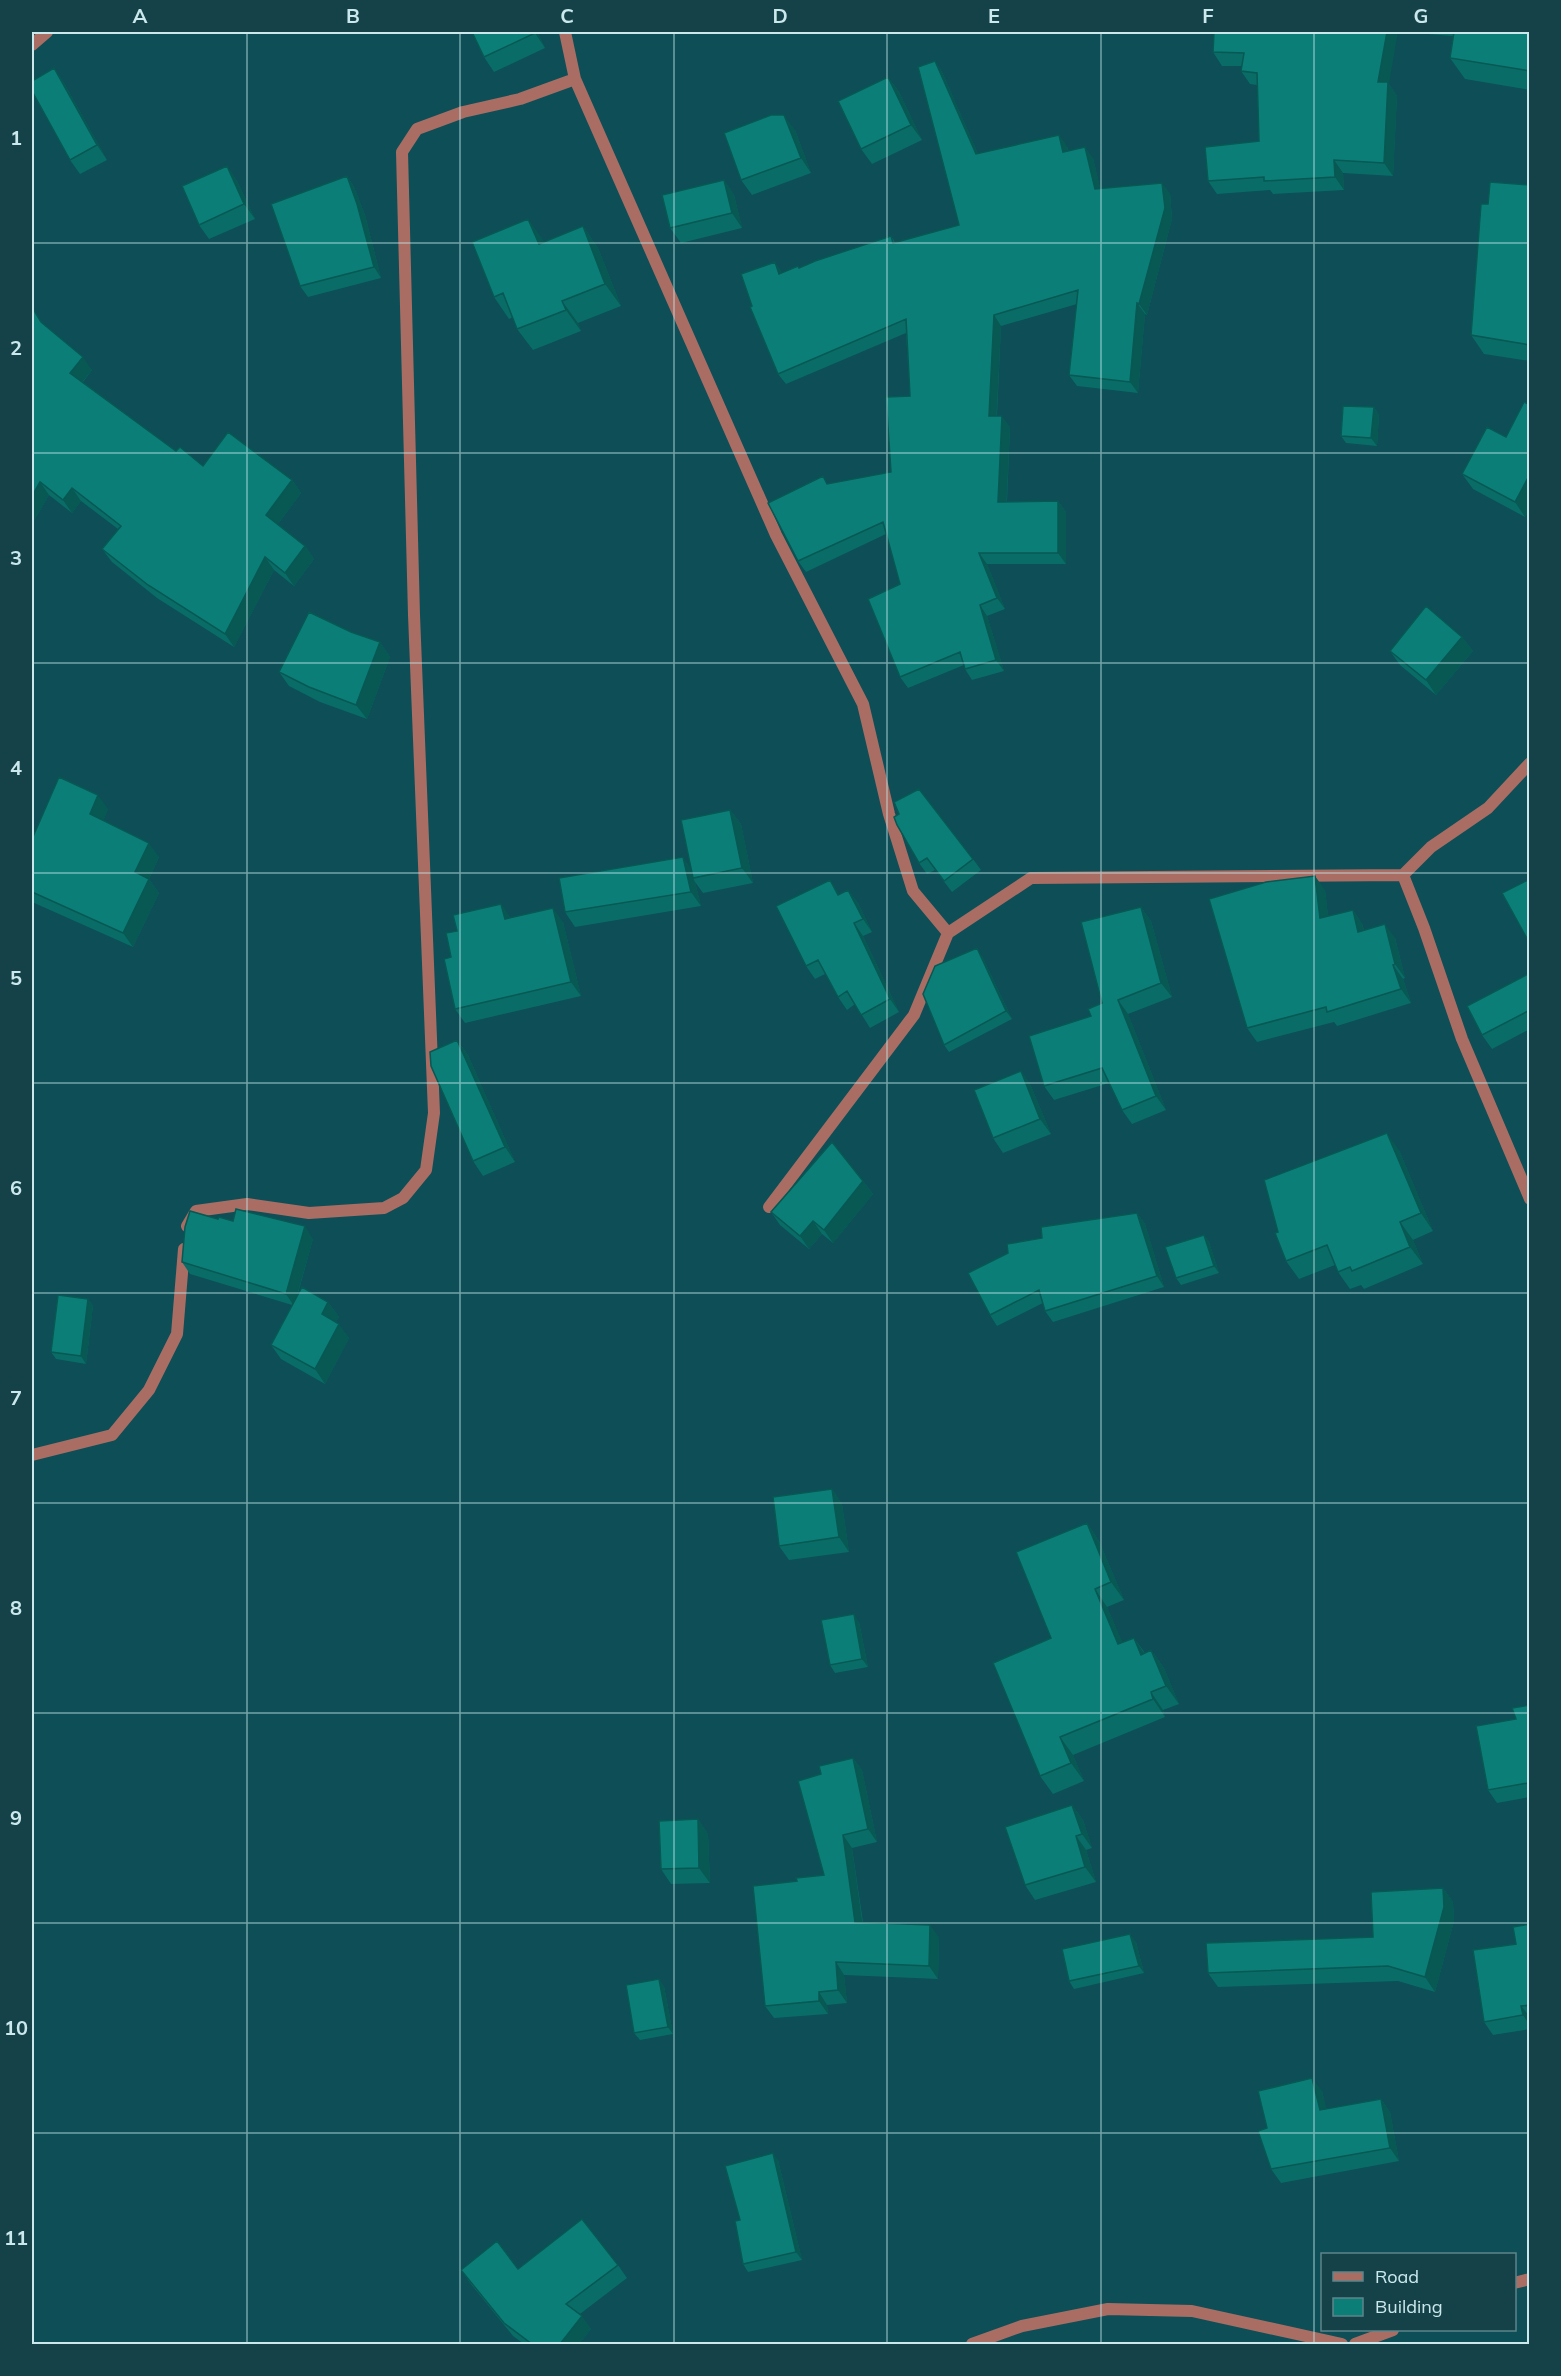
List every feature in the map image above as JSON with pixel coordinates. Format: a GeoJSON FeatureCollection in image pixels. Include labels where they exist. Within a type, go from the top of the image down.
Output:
{"type":"FeatureCollection","features":[{"type":"Feature","properties":{"kind":"street"},"geometry":{"type":"LineString","coordinates":[[32,45],[47,32]]}},
{"type":"Feature","properties":{"kind":"street"},"geometry":{"type":"LineString","coordinates":[[566,32],[575,79],[776,535],[863,704],[889,814],[913,891],[948,933]]}},
{"type":"Feature","properties":{"kind":"street"},"geometry":{"type":"LineString","coordinates":[[32,1455],[112,1435],[149,1390],[177,1334],[186,1227],[196,1211],[247,1204],[309,1213],[384,1209],[403,1198],[426,1170],[434,1113],[414,615],[402,152],[417,129],[463,112],[520,99],[575,79]]}},
{"type":"Feature","properties":{"kind":"street"},"geometry":{"type":"LineString","coordinates":[[769,1207],[914,1015],[948,933],[1031,878],[1403,875],[1431,847],[1488,808],[1530,763]]}},
{"type":"Feature","properties":{"kind":"street"},"geometry":{"type":"LineString","coordinates":[[1403,875],[1424,928],[1462,1039],[1530,1199]]}},
{"type":"Feature","properties":{"kind":"street"},"geometry":{"type":"LineString","coordinates":[[972,2344],[1022,2326],[1108,2309],[1192,2311],[1342,2344]]}},
{"type":"Feature","properties":{"kind":"street"},"geometry":{"type":"LineString","coordinates":[[1355,2344],[1390,2331]]}},
{"type":"Feature","properties":{"kind":"building"},"geometry":{"type":"Polygon","coordinates":[[[472,32],[534,32],[535,33],[484,57],[472,32]]]}},
{"type":"Feature","properties":{"kind":"building"},"geometry":{"type":"Polygon","coordinates":[[[1214,32],[1387,32],[1378,82],[1388,82],[1384,163],[1334,160],[1335,177],[1264,181],[1264,177],[1208,181],[1205,147],[1259,141],[1257,73],[1241,71],[1244,53],[1213,52],[1214,32]]]}},
{"type":"Feature","properties":{"kind":"building"},"geometry":{"type":"Polygon","coordinates":[[[1454,32],[1530,32],[1530,71],[1450,58],[1454,32]]]}},
{"type":"Feature","properties":{"kind":"building"},"geometry":{"type":"Polygon","coordinates":[[[935,61],[976,154],[1059,135],[1063,152],[1085,147],[1095,189],[1162,183],[1165,208],[1139,304],[1137,303],[1130,382],[1069,375],[1078,290],[994,315],[989,416],[1002,416],[998,502],[1058,501],[1058,553],[979,553],[997,598],[980,605],[996,660],[965,669],[960,652],[900,677],[868,599],[900,584],[883,522],[798,561],[768,503],[823,476],[827,484],[891,472],[886,397],[910,396],[906,319],[778,374],[750,307],[752,306],[741,274],[775,262],[779,274],[891,236],[893,243],[959,225],[918,67],[935,61]]]}},
{"type":"Feature","properties":{"kind":"building"},"geometry":{"type":"Polygon","coordinates":[[[54,68],[97,145],[70,160],[32,91],[32,81],[54,68]]]}},
{"type":"Feature","properties":{"kind":"building"},"geometry":{"type":"Polygon","coordinates":[[[888,77],[911,125],[861,149],[838,101],[888,77]]]}},
{"type":"Feature","properties":{"kind":"building"},"geometry":{"type":"Polygon","coordinates":[[[771,115],[784,115],[801,158],[741,180],[724,133],[771,115]]]}},
{"type":"Feature","properties":{"kind":"building"},"geometry":{"type":"Polygon","coordinates":[[[227,166],[244,204],[199,225],[182,186],[227,166]]]}},
{"type":"Feature","properties":{"kind":"building"},"geometry":{"type":"Polygon","coordinates":[[[347,176],[374,267],[300,286],[271,204],[347,176]]]}},
{"type":"Feature","properties":{"kind":"building"},"geometry":{"type":"Polygon","coordinates":[[[724,180],[732,213],[670,228],[662,195],[724,180]]]}},
{"type":"Feature","properties":{"kind":"building"},"geometry":{"type":"Polygon","coordinates":[[[1490,182],[1530,185],[1530,345],[1471,335],[1481,204],[1488,204],[1490,182]]]}},
{"type":"Feature","properties":{"kind":"building"},"geometry":{"type":"Polygon","coordinates":[[[528,219],[539,244],[583,226],[605,284],[562,301],[566,310],[517,329],[503,293],[494,297],[472,242],[528,219]]]}},
{"type":"Feature","properties":{"kind":"building"},"geometry":{"type":"Polygon","coordinates":[[[32,307],[41,322],[83,357],[70,373],[176,451],[180,447],[203,466],[228,432],[292,480],[266,515],[305,546],[285,573],[265,557],[225,634],[148,585],[102,549],[121,526],[72,488],[63,500],[40,482],[32,496],[32,307]]]}},
{"type":"Feature","properties":{"kind":"building"},"geometry":{"type":"Polygon","coordinates":[[[1524,402],[1530,405],[1530,474],[1515,502],[1462,474],[1487,427],[1506,437],[1524,402]]]}},
{"type":"Feature","properties":{"kind":"building"},"geometry":{"type":"Polygon","coordinates":[[[1343,406],[1374,407],[1371,438],[1341,436],[1343,406]]]}},
{"type":"Feature","properties":{"kind":"building"},"geometry":{"type":"Polygon","coordinates":[[[1426,606],[1462,637],[1426,680],[1390,651],[1426,606]]]}},
{"type":"Feature","properties":{"kind":"building"},"geometry":{"type":"Polygon","coordinates":[[[309,612],[351,632],[380,642],[356,705],[309,687],[279,672],[309,612]]]}},
{"type":"Feature","properties":{"kind":"building"},"geometry":{"type":"Polygon","coordinates":[[[59,777],[98,795],[90,814],[149,843],[135,872],[149,879],[123,933],[32,892],[32,839],[59,777]]]}},
{"type":"Feature","properties":{"kind":"building"},"geometry":{"type":"Polygon","coordinates":[[[919,789],[973,859],[944,881],[927,858],[919,863],[894,817],[899,814],[894,802],[919,789]]]}},
{"type":"Feature","properties":{"kind":"building"},"geometry":{"type":"Polygon","coordinates":[[[730,810],[742,868],[693,878],[681,820],[730,810]]]}},
{"type":"Feature","properties":{"kind":"building"},"geometry":{"type":"Polygon","coordinates":[[[683,857],[691,892],[565,912],[559,878],[683,857]]]}},
{"type":"Feature","properties":{"kind":"building"},"geometry":{"type":"Polygon","coordinates":[[[1315,876],[1320,918],[1353,910],[1358,932],[1385,924],[1395,964],[1393,965],[1401,989],[1327,1012],[1326,1007],[1247,1028],[1209,899],[1266,882],[1315,876]]]}},
{"type":"Feature","properties":{"kind":"building"},"geometry":{"type":"Polygon","coordinates":[[[1530,879],[1530,944],[1502,893],[1530,879]]]}},
{"type":"Feature","properties":{"kind":"building"},"geometry":{"type":"Polygon","coordinates":[[[830,880],[838,895],[848,890],[863,919],[854,923],[890,999],[861,1015],[847,991],[838,997],[818,960],[806,966],[776,906],[830,880]]]}},
{"type":"Feature","properties":{"kind":"building"},"geometry":{"type":"Polygon","coordinates":[[[501,904],[505,919],[553,908],[571,982],[455,1009],[444,959],[451,957],[446,933],[457,931],[453,915],[501,904]]]}},
{"type":"Feature","properties":{"kind":"building"},"geometry":{"type":"Polygon","coordinates":[[[1141,907],[1161,983],[1118,1000],[1156,1096],[1122,1110],[1102,1068],[1044,1086],[1029,1036],[1091,1016],[1088,1009],[1102,1003],[1081,922],[1141,907]]]}},
{"type":"Feature","properties":{"kind":"building"},"geometry":{"type":"Polygon","coordinates":[[[977,948],[1006,1011],[944,1045],[923,994],[935,966],[977,948]]]}},
{"type":"Feature","properties":{"kind":"building"},"geometry":{"type":"Polygon","coordinates":[[[1530,973],[1530,1010],[1482,1035],[1467,1006],[1530,973]]]}},
{"type":"Feature","properties":{"kind":"building"},"geometry":{"type":"Polygon","coordinates":[[[457,1040],[505,1147],[473,1161],[431,1066],[430,1052],[457,1040]]]}},
{"type":"Feature","properties":{"kind":"building"},"geometry":{"type":"Polygon","coordinates":[[[1021,1071],[1040,1119],[993,1138],[974,1090],[1021,1071]]]}},
{"type":"Feature","properties":{"kind":"building"},"geometry":{"type":"Polygon","coordinates":[[[1387,1133],[1421,1213],[1400,1222],[1410,1247],[1352,1271],[1350,1267],[1338,1272],[1327,1245],[1286,1261],[1275,1233],[1278,1232],[1264,1180],[1387,1133]]]}},
{"type":"Feature","properties":{"kind":"building"},"geometry":{"type":"Polygon","coordinates":[[[832,1142],[863,1181],[824,1230],[813,1221],[800,1236],[771,1212],[832,1142]]]}},
{"type":"Feature","properties":{"kind":"building"},"geometry":{"type":"Polygon","coordinates":[[[236,1209],[305,1226],[286,1294],[182,1262],[185,1227],[190,1211],[233,1221],[236,1209]]]}},
{"type":"Feature","properties":{"kind":"building"},"geometry":{"type":"Polygon","coordinates":[[[1137,1213],[1157,1276],[1045,1311],[1039,1290],[990,1315],[968,1273],[1008,1253],[1007,1244],[1042,1238],[1041,1227],[1137,1213]]]}},
{"type":"Feature","properties":{"kind":"building"},"geometry":{"type":"Polygon","coordinates":[[[1204,1235],[1214,1266],[1176,1278],[1165,1247],[1204,1235]]]}},
{"type":"Feature","properties":{"kind":"building"},"geometry":{"type":"Polygon","coordinates":[[[302,1287],[328,1302],[322,1314],[339,1324],[315,1369],[271,1345],[302,1287]]]}},
{"type":"Feature","properties":{"kind":"building"},"geometry":{"type":"Polygon","coordinates":[[[58,1295],[88,1299],[81,1356],[51,1352],[58,1295]]]}},
{"type":"Feature","properties":{"kind":"building"},"geometry":{"type":"Polygon","coordinates":[[[832,1489],[839,1537],[779,1546],[773,1497],[832,1489]]]}},
{"type":"Feature","properties":{"kind":"building"},"geometry":{"type":"Polygon","coordinates":[[[1087,1523],[1111,1582],[1095,1589],[1118,1644],[1134,1638],[1141,1655],[1151,1650],[1166,1686],[1151,1692],[1153,1699],[1060,1737],[1071,1763],[1040,1776],[993,1663],[1051,1638],[1016,1552],[1087,1523]]]}},
{"type":"Feature","properties":{"kind":"building"},"geometry":{"type":"Polygon","coordinates":[[[854,1614],[862,1659],[830,1665],[821,1620],[854,1614]]]}},
{"type":"Feature","properties":{"kind":"building"},"geometry":{"type":"Polygon","coordinates":[[[1530,1705],[1530,1790],[1528,1783],[1488,1790],[1476,1726],[1516,1719],[1512,1708],[1530,1705]]]}},
{"type":"Feature","properties":{"kind":"building"},"geometry":{"type":"Polygon","coordinates":[[[853,1758],[868,1829],[843,1835],[855,1922],[930,1925],[929,1966],[836,1962],[838,1990],[819,1992],[819,2001],[765,2006],[753,1886],[824,1875],[798,1781],[821,1774],[819,1766],[853,1758]]]}},
{"type":"Feature","properties":{"kind":"building"},"geometry":{"type":"Polygon","coordinates":[[[1072,1805],[1082,1834],[1076,1836],[1085,1867],[1025,1885],[1005,1827],[1072,1805]]]}},
{"type":"Feature","properties":{"kind":"building"},"geometry":{"type":"Polygon","coordinates":[[[698,1819],[699,1868],[661,1869],[659,1821],[698,1819]]]}},
{"type":"Feature","properties":{"kind":"building"},"geometry":{"type":"Polygon","coordinates":[[[1443,1888],[1444,1907],[1425,1977],[1388,1966],[1208,1973],[1206,1943],[1373,1937],[1371,1892],[1443,1888]]]}},
{"type":"Feature","properties":{"kind":"building"},"geometry":{"type":"Polygon","coordinates":[[[1530,1924],[1530,2005],[1521,2006],[1523,2015],[1484,2022],[1473,1950],[1516,1944],[1513,1927],[1530,1924]]]}},
{"type":"Feature","properties":{"kind":"building"},"geometry":{"type":"Polygon","coordinates":[[[1130,1934],[1139,1966],[1069,1981],[1062,1949],[1130,1934]]]}},
{"type":"Feature","properties":{"kind":"building"},"geometry":{"type":"Polygon","coordinates":[[[659,1979],[668,2027],[634,2033],[626,1985],[659,1979]]]}},
{"type":"Feature","properties":{"kind":"building"},"geometry":{"type":"Polygon","coordinates":[[[1312,2078],[1320,2110],[1381,2099],[1390,2148],[1271,2169],[1258,2131],[1267,2128],[1258,2091],[1312,2078]]]}},
{"type":"Feature","properties":{"kind":"building"},"geometry":{"type":"Polygon","coordinates":[[[773,2153],[796,2252],[743,2264],[735,2221],[740,2220],[725,2166],[773,2153]]]}},
{"type":"Feature","properties":{"kind":"building"},"geometry":{"type":"Polygon","coordinates":[[[582,2219],[618,2265],[566,2304],[582,2316],[560,2344],[532,2344],[504,2323],[461,2270],[497,2241],[518,2269],[582,2219]]]}}]}
